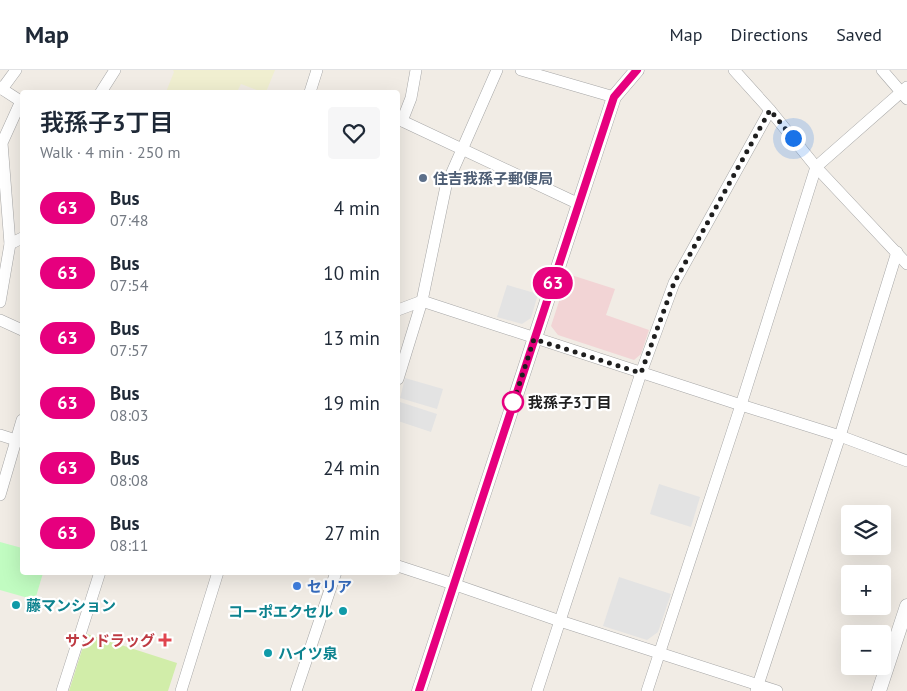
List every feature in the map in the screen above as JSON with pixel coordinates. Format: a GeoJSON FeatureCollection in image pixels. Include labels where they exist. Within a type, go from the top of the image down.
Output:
{"type":"FeatureCollection","features":[{"type":"Feature","properties":{"kind":"street"},"geometry":{"type":"LineString","coordinates":[[16,70],[1,88],[20,100]]}},
{"type":"Feature","properties":{"kind":"street"},"geometry":{"type":"LineString","coordinates":[[102,90],[115,70]]}},
{"type":"Feature","properties":{"kind":"street"},"geometry":{"type":"LineString","coordinates":[[311,90],[317,70]]}},
{"type":"Feature","properties":{"kind":"street"},"geometry":{"type":"LineString","coordinates":[[416,70],[412,98],[400,120],[578,204]]}},
{"type":"Feature","properties":{"kind":"street"},"geometry":{"type":"LineString","coordinates":[[400,373],[422,302],[446,186],[496,70]]}},
{"type":"Feature","properties":{"kind":"street"},"geometry":{"type":"LineString","coordinates":[[521,70],[614,97]]}},
{"type":"Feature","properties":{"kind":"street"},"geometry":{"type":"LineString","coordinates":[[419,691],[614,97],[637,70]]}},
{"type":"Feature","properties":{"kind":"street"},"geometry":{"type":"LineString","coordinates":[[734,70],[770,110],[816,167],[907,264]]}},
{"type":"Feature","properties":{"kind":"street"},"geometry":{"type":"LineString","coordinates":[[647,691],[741,405],[816,167],[905,92],[882,70]]}},
{"type":"Feature","properties":{"kind":"street"},"geometry":{"type":"LineString","coordinates":[[0,302],[10,244],[2,143],[20,105]]}},
{"type":"Feature","properties":{"kind":"street"},"geometry":{"type":"LineString","coordinates":[[537,691],[641,373],[674,283],[770,110]]}},
{"type":"Feature","properties":{"kind":"street"},"geometry":{"type":"LineString","coordinates":[[10,244],[20,239]]}},
{"type":"Feature","properties":{"kind":"street"},"geometry":{"type":"LineString","coordinates":[[757,688],[840,436],[897,252]]}},
{"type":"Feature","properties":{"kind":"street"},"geometry":{"type":"LineString","coordinates":[[400,309],[422,302],[840,436],[907,461]]}},
{"type":"Feature","properties":{"kind":"street"},"geometry":{"type":"LineString","coordinates":[[0,320],[20,329]]}},
{"type":"Feature","properties":{"kind":"street"},"geometry":{"type":"LineString","coordinates":[[0,434],[19,441],[0,495]]}},
{"type":"Feature","properties":{"kind":"street"},"geometry":{"type":"LineString","coordinates":[[400,567],[560,621],[660,652],[757,688],[777,691]]}},
{"type":"Feature","properties":{"kind":"street"},"geometry":{"type":"LineString","coordinates":[[62,691],[99,575]]}},
{"type":"Feature","properties":{"kind":"street"},"geometry":{"type":"LineString","coordinates":[[181,691],[217,575]]}},
{"type":"Feature","properties":{"kind":"street"},"geometry":{"type":"LineString","coordinates":[[296,691],[335,575]]}},
{"type":"Feature","properties":{"kind":"street"},"geometry":{"type":"LineString","coordinates":[[878,691],[907,606]]}},
{"type":"Feature","properties":{"kind":"shaded area"},"geometry":{"type":"Polygon","coordinates":[[[568,274],[615,289],[606,315],[649,330],[641,354],[634,360],[558,335],[551,326],[568,274]]]}},
{"type":"Feature","properties":{"kind":"shaded area"},"geometry":{"type":"Polygon","coordinates":[[[507,285],[538,294],[531,318],[522,324],[497,317],[507,285]]]}},
{"type":"Feature","properties":{"kind":"shaded area"},"geometry":{"type":"Polygon","coordinates":[[[405,378],[443,389],[437,409],[400,398],[405,378]]]}},
{"type":"Feature","properties":{"kind":"shaded area"},"geometry":{"type":"Polygon","coordinates":[[[400,402],[437,414],[431,432],[400,422],[400,402]]]}},
{"type":"Feature","properties":{"kind":"shaded area"},"geometry":{"type":"Polygon","coordinates":[[[659,484],[700,497],[691,527],[650,514],[659,484]]]}},
{"type":"Feature","properties":{"kind":"shaded area"},"geometry":{"type":"Polygon","coordinates":[[[619,577],[671,594],[658,632],[647,640],[603,626],[619,577]]]}},
{"type":"Feature","properties":{"kind":"green space"},"geometry":{"type":"Polygon","coordinates":[[[173,70],[275,70],[267,90],[257,90],[241,84],[238,90],[167,90],[174,72],[173,70]]]}},
{"type":"Feature","properties":{"kind":"green space"},"geometry":{"type":"Polygon","coordinates":[[[0,542],[20,547],[20,575],[42,575],[35,600],[0,590],[0,542]]]}},
{"type":"Feature","properties":{"kind":"green space"},"geometry":{"type":"Polygon","coordinates":[[[87,634],[177,663],[168,691],[69,691],[87,634]]]}},
{"type":"Feature","properties":{"kind":"bus line","name":"63"},"geometry":{"type":"LineString","coordinates":[[419,691],[614,97],[637,70]]}},
{"type":"Feature","properties":{"kind":"place","name":"住吉我孫子郵便局"},"geometry":{"type":"Point","coordinates":[423,178]}},
{"type":"Feature","properties":{"kind":"place","name":"我孫子3丁目"},"geometry":{"type":"Point","coordinates":[513,402]}},
{"type":"Feature","properties":{"kind":"place","name":"セリア"},"geometry":{"type":"Point","coordinates":[297,586]}},
{"type":"Feature","properties":{"kind":"place","name":"藤マンション"},"geometry":{"type":"Point","coordinates":[16,605]}},
{"type":"Feature","properties":{"kind":"place","name":"コーポエクセル"},"geometry":{"type":"Point","coordinates":[343,611]}},
{"type":"Feature","properties":{"kind":"place","name":"サンドラッグ"},"geometry":{"type":"Point","coordinates":[165,640]}},
{"type":"Feature","properties":{"kind":"place","name":"ハイツ泉"},"geometry":{"type":"Point","coordinates":[268,653]}},
{"type":"Feature","properties":{"kind":"route"},"geometry":{"type":"LineString","coordinates":[[513,402],[511,410],[534,339],[641,373],[674,283],[770,110],[793,138]]}}]}
